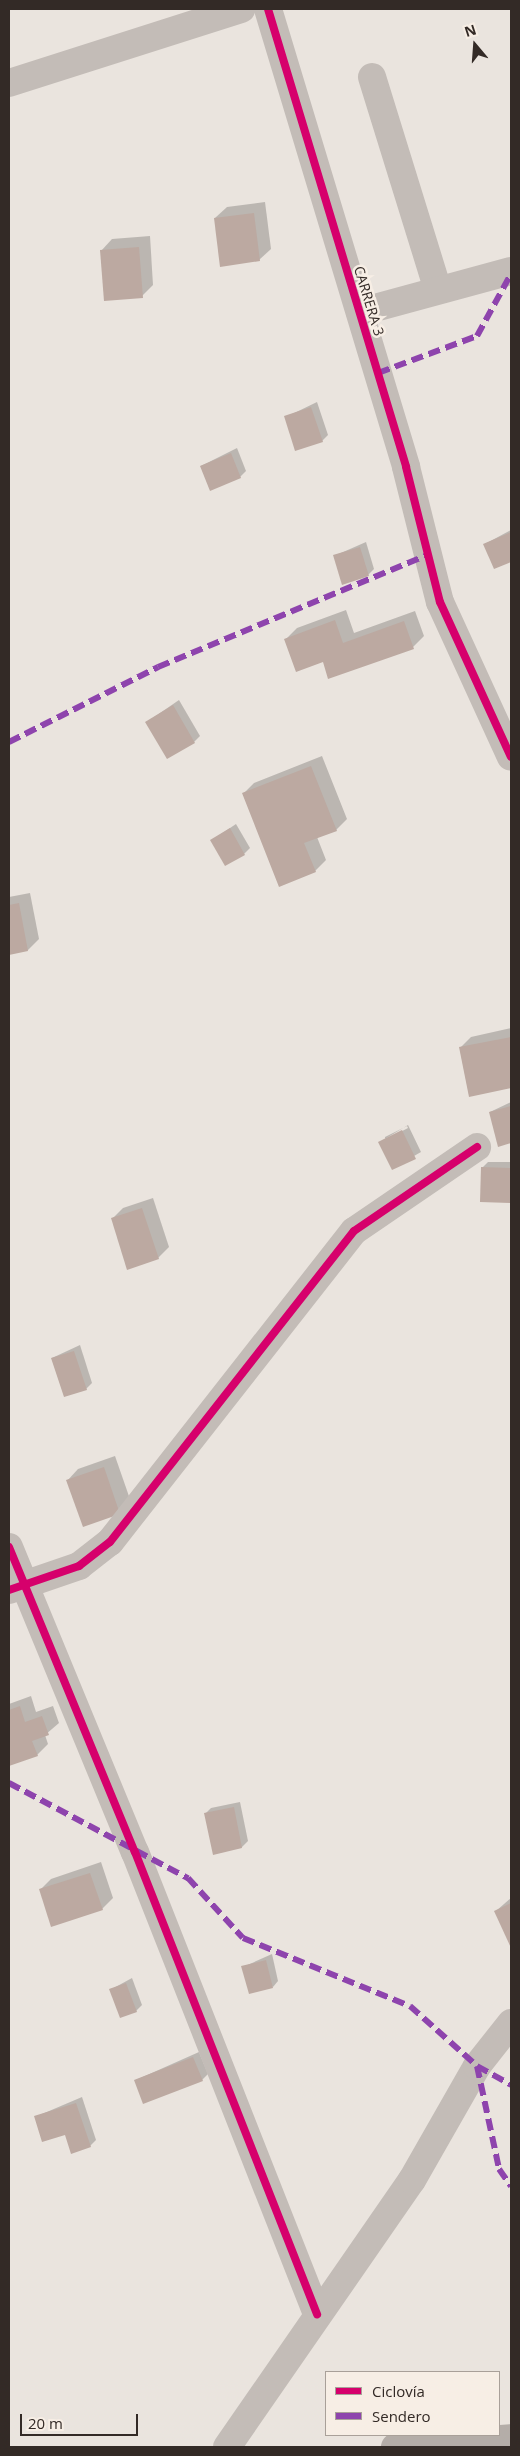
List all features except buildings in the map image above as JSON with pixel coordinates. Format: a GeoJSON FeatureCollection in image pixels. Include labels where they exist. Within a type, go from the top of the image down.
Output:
{"type":"FeatureCollection","features":[{"type":"Feature","properties":{"kind":"main road"},"geometry":{"type":"LineString","coordinates":[[395,2447],[511,2438]]}},
{"type":"Feature","properties":{"kind":"street"},"geometry":{"type":"LineString","coordinates":[[9,83],[241,9]]}},
{"type":"Feature","properties":{"kind":"street","name":"CARRERA 3"},"geometry":{"type":"LineString","coordinates":[[268,9],[360,312],[440,602],[511,757]]}},
{"type":"Feature","properties":{"kind":"street"},"geometry":{"type":"LineString","coordinates":[[372,77],[438,290]]}},
{"type":"Feature","properties":{"kind":"street"},"geometry":{"type":"LineString","coordinates":[[360,312],[511,271]]}},
{"type":"Feature","properties":{"kind":"street"},"geometry":{"type":"LineString","coordinates":[[17,1588],[79,1566],[110,1542],[354,1231],[476,1147]]}},
{"type":"Feature","properties":{"kind":"street"},"geometry":{"type":"LineString","coordinates":[[9,1547],[17,1588],[135,1852],[317,2315]]}},
{"type":"Feature","properties":{"kind":"street"},"geometry":{"type":"LineString","coordinates":[[227,2447],[412,2180],[478,2066],[511,2023]]}},
{"type":"Feature","properties":{"kind":"marked path"},"geometry":{"type":"LineString","coordinates":[[378,373],[477,336],[511,274]]}},
{"type":"Feature","properties":{"kind":"marked path"},"geometry":{"type":"LineString","coordinates":[[9,742],[158,667],[427,555]]}},
{"type":"Feature","properties":{"kind":"marked path"},"geometry":{"type":"LineString","coordinates":[[9,1783],[188,1878],[243,1938],[410,2006],[477,2066],[511,2085]]}},
{"type":"Feature","properties":{"kind":"marked path"},"geometry":{"type":"LineString","coordinates":[[477,2066],[499,2169],[511,2186]]}},
{"type":"Feature","properties":{"kind":"cycle path"},"geometry":{"type":"LineString","coordinates":[[268,9],[406,467],[440,602],[511,757]]}},
{"type":"Feature","properties":{"kind":"cycle path"},"geometry":{"type":"LineString","coordinates":[[9,1590],[79,1566],[110,1542],[354,1231],[477,1147]]}},
{"type":"Feature","properties":{"kind":"cycle path"},"geometry":{"type":"LineString","coordinates":[[9,1547],[135,1852],[317,2315]]}}]}
